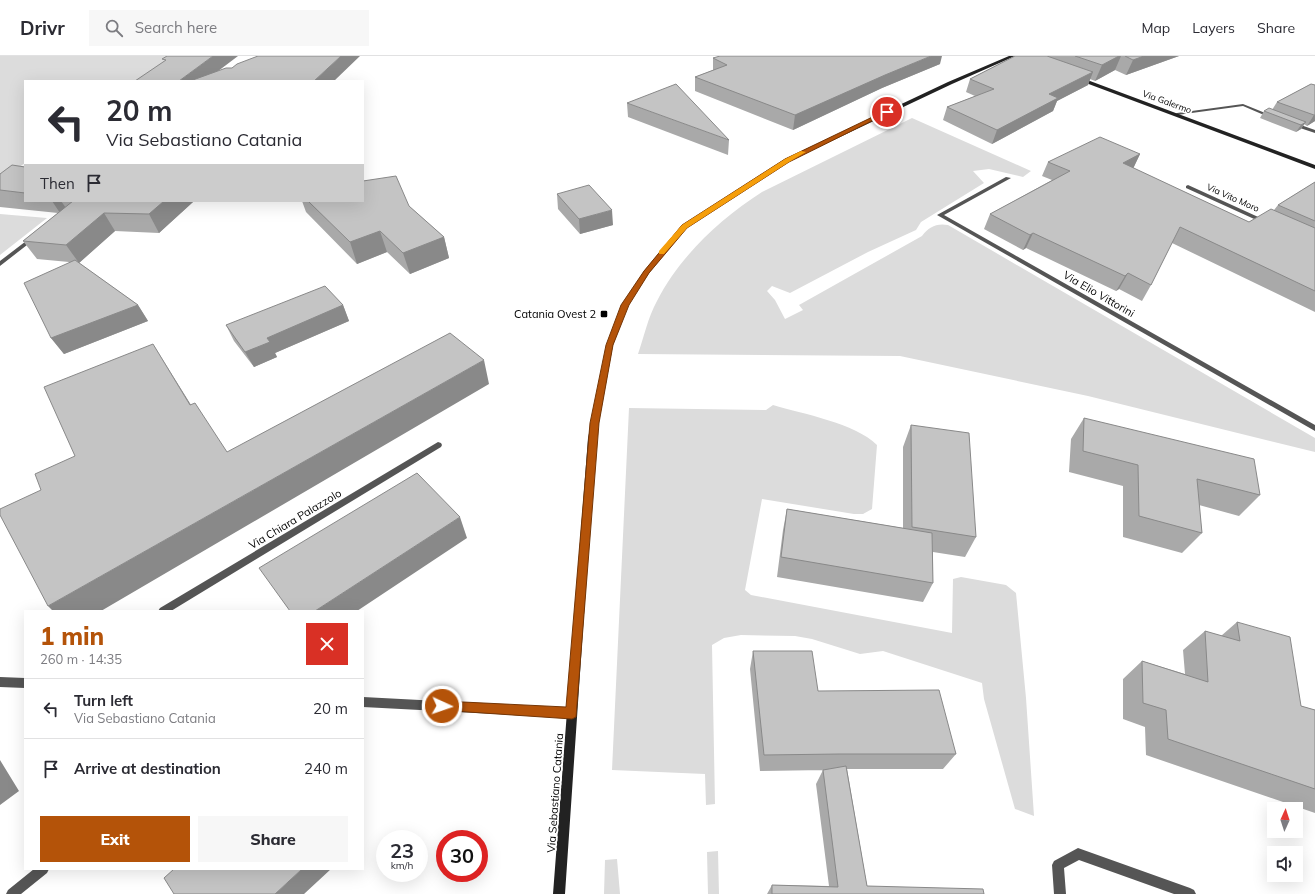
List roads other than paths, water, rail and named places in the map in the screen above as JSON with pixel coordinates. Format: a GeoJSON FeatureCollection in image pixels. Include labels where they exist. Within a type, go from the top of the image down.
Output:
{"type":"FeatureCollection","features":[{"type":"Feature","properties":{"kind":"main road"},"geometry":{"type":"LineString","coordinates":[[1013,56],[1026,60]]}},
{"type":"Feature","properties":{"kind":"main road","name":"Via Sebastiano Catania"},"geometry":{"type":"LineString","coordinates":[[559,894],[592,438],[610,345],[625,305],[646,272],[685,226],[787,160],[943,86],[1013,56]]}},
{"type":"Feature","properties":{"kind":"main road","name":"Via Galermo"},"geometry":{"type":"LineString","coordinates":[[1074,76],[1315,167]]}},
{"type":"Feature","properties":{"kind":"street"},"geometry":{"type":"LineString","coordinates":[[1177,114],[1243,105],[1279,119]]}},
{"type":"Feature","properties":{"kind":"street"},"geometry":{"type":"LineString","coordinates":[[1286,122],[1315,132]]}},
{"type":"Feature","properties":{"kind":"street","name":"Via Elio Vittorini"},"geometry":{"type":"LineString","coordinates":[[1008,178],[940,215],[1315,428]]}},
{"type":"Feature","properties":{"kind":"street","name":"Via Vito Moro"},"geometry":{"type":"LineString","coordinates":[[1188,187],[1273,226]]}},
{"type":"Feature","properties":{"kind":"street"},"geometry":{"type":"LineString","coordinates":[[0,264],[37,235]]}},
{"type":"Feature","properties":{"kind":"street","name":"Via Chiara Palazzolo"},"geometry":{"type":"LineString","coordinates":[[165,610],[438,445]]}},
{"type":"Feature","properties":{"kind":"street"},"geometry":{"type":"LineString","coordinates":[[0,682],[24,683]]}},
{"type":"Feature","properties":{"kind":"street"},"geometry":{"type":"LineString","coordinates":[[364,702],[572,713]]}},
{"type":"Feature","properties":{"kind":"street"},"geometry":{"type":"LineString","coordinates":[[1060,894],[1058,865],[1078,854],[1190,894]]}},
{"type":"Feature","properties":{"kind":"street"},"geometry":{"type":"LineString","coordinates":[[12,894],[42,870]]}},
{"type":"Feature","properties":{"kind":"place","name":"Catania Ovest 2"},"geometry":{"type":"Point","coordinates":[604,314]}}]}
